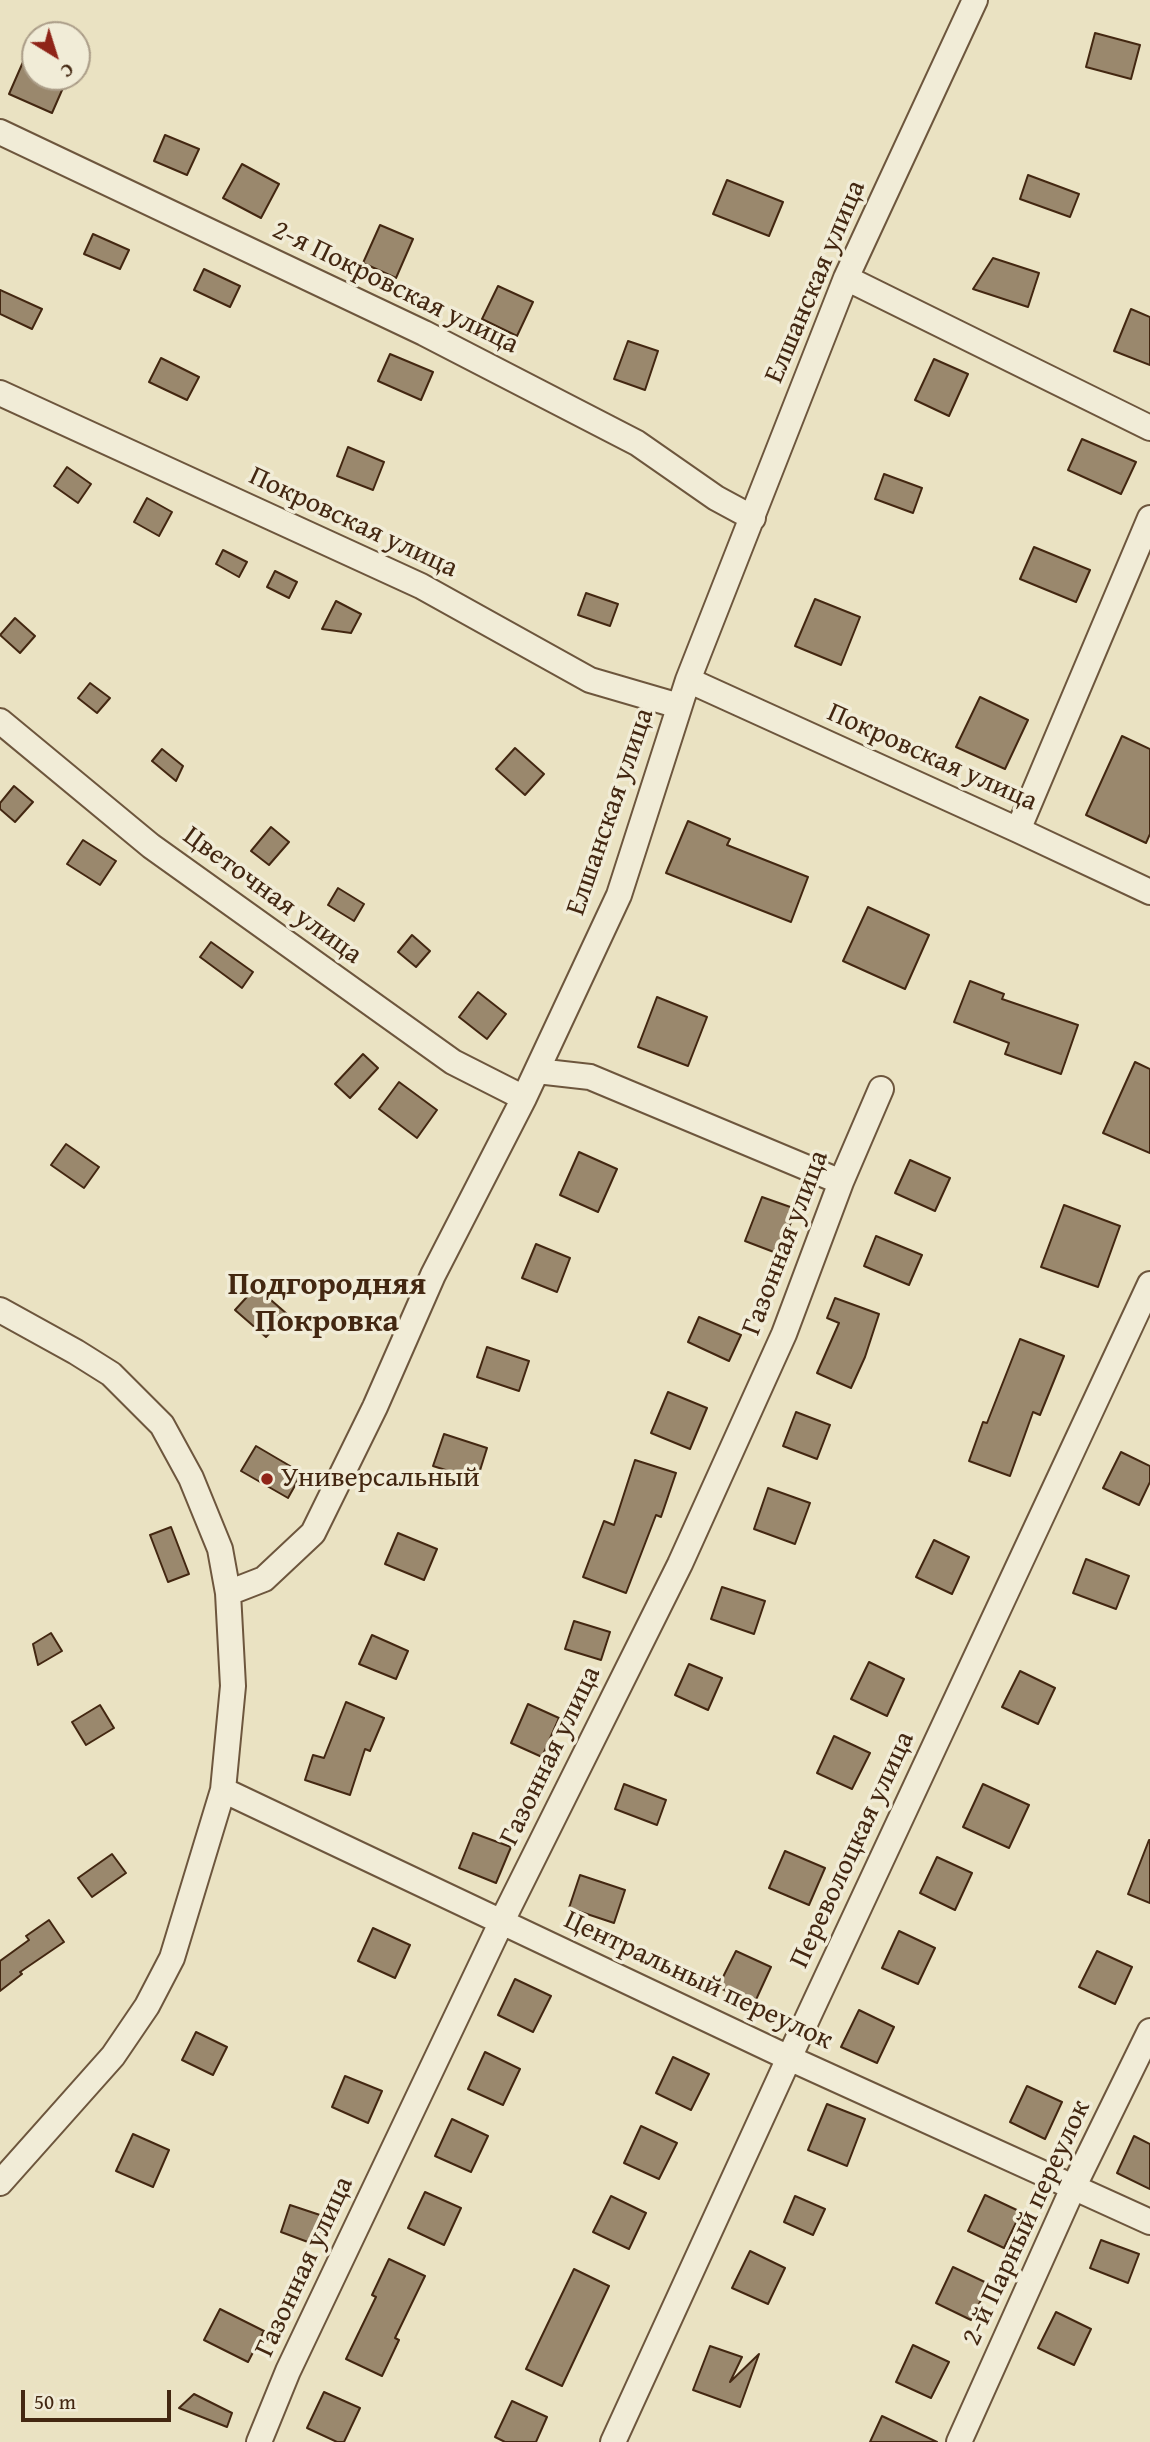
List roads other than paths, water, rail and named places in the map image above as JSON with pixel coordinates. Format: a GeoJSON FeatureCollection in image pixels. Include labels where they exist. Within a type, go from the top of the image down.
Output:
{"type":"FeatureCollection","features":[{"type":"Feature","properties":{"kind":"street","name":"Елшанская улица"},"geometry":{"type":"LineString","coordinates":[[228,1593],[264,1579],[313,1532],[375,1407],[433,1275],[537,1071],[619,895],[688,680],[846,278],[975,0]]}},
{"type":"Feature","properties":{"kind":"street","name":"2-я Покровская улица"},"geometry":{"type":"LineString","coordinates":[[0,132],[425,333],[637,443],[716,498],[753,518]]}},
{"type":"Feature","properties":{"kind":"street"},"geometry":{"type":"LineString","coordinates":[[846,278],[1150,428]]}},
{"type":"Feature","properties":{"kind":"street","name":"Покровская улица"},"geometry":{"type":"LineString","coordinates":[[0,393],[421,586],[590,680],[679,706]]}},
{"type":"Feature","properties":{"kind":"street"},"geometry":{"type":"LineString","coordinates":[[1018,830],[1150,518]]}},
{"type":"Feature","properties":{"kind":"street","name":"Покровская улица"},"geometry":{"type":"LineString","coordinates":[[688,680],[1150,892]]}},
{"type":"Feature","properties":{"kind":"street","name":"Цветочная улица"},"geometry":{"type":"LineString","coordinates":[[0,721],[151,846],[453,1062],[524,1098]]}},
{"type":"Feature","properties":{"kind":"street"},"geometry":{"type":"LineString","coordinates":[[537,1071],[590,1077],[841,1182]]}},
{"type":"Feature","properties":{"kind":"street","name":"Газонная улица"},"geometry":{"type":"LineString","coordinates":[[259,2442],[288,2371],[502,1921],[680,1564],[784,1334],[841,1182],[881,1089]]}},
{"type":"Feature","properties":{"kind":"street","name":"Переволоцкая улица"},"geometry":{"type":"LineString","coordinates":[[613,2442],[1150,1284]]}},
{"type":"Feature","properties":{"kind":"street"},"geometry":{"type":"LineString","coordinates":[[0,1310],[111,1374],[162,1425],[191,1478],[220,1549],[228,1593],[233,1686],[223,1790],[172,1958],[147,2006],[113,2056],[0,2183]]}},
{"type":"Feature","properties":{"kind":"street","name":"Центральный переулок"},"geometry":{"type":"LineString","coordinates":[[223,1790],[789,2058],[1150,2222]]}},
{"type":"Feature","properties":{"kind":"street","name":"2-й Парный переулок"},"geometry":{"type":"LineString","coordinates":[[959,2442],[1073,2189],[1150,2031]]}},
{"type":"Feature","properties":{"kind":"place","name":"Универсальный"},"geometry":{"type":"Point","coordinates":[267,1479]}},
{"type":"Feature","properties":{"kind":"district","name":"Подгородняя Покровка"},"geometry":{"type":"Point","coordinates":[327,1304]}}]}
